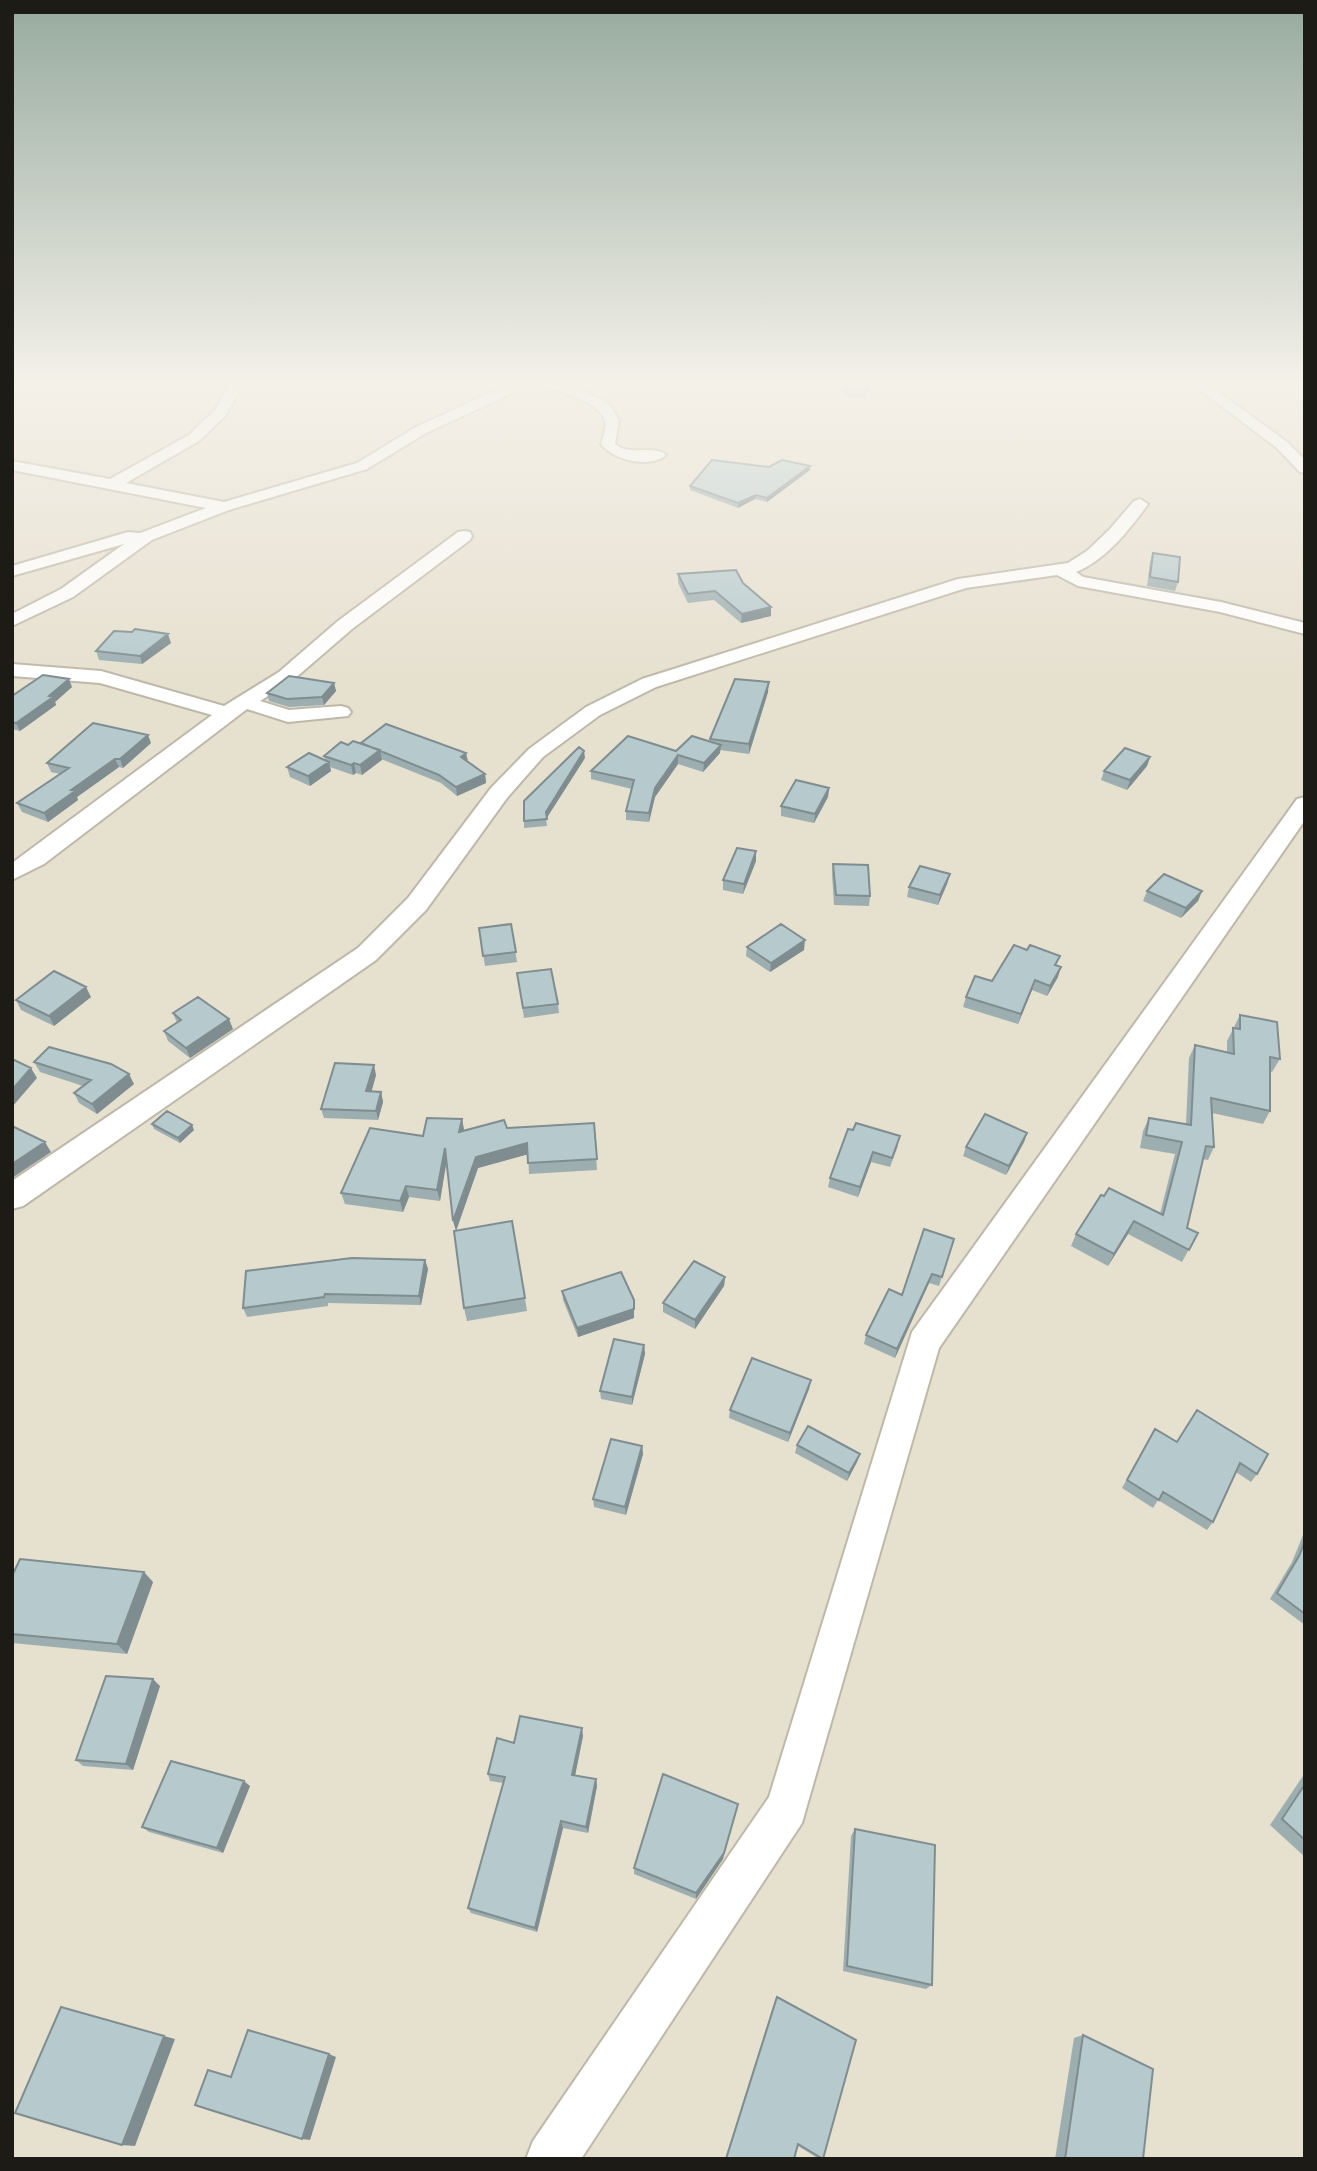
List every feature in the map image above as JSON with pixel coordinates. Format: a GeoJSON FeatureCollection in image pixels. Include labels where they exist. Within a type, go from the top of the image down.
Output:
{"type":"FeatureCollection","features":[{"type":"Feature","properties":{"kind":"street"},"geometry":{"type":"LineString","coordinates":[[93,481],[223,507]]}},
{"type":"Feature","properties":{"kind":"street"},"geometry":{"type":"LineString","coordinates":[[111,485],[118,481]]}},
{"type":"Feature","properties":{"kind":"street"},"geometry":{"type":"LineString","coordinates":[[12,571],[163,528],[310,481]]}},
{"type":"Feature","properties":{"kind":"street"},"geometry":{"type":"LineString","coordinates":[[12,1197],[367,954],[417,904],[499,793],[536,753],[593,711],[649,684],[964,583],[1026,572],[1073,568],[1093,555],[1115,534],[1140,504]]}},
{"type":"Feature","properties":{"kind":"street"},"geometry":{"type":"LineString","coordinates":[[12,621],[67,593],[146,536],[163,528]]}},
{"type":"Feature","properties":{"kind":"street"},"geometry":{"type":"LineString","coordinates":[[12,873],[36,859],[235,707],[286,676],[345,625],[464,536]]}},
{"type":"Feature","properties":{"kind":"street"},"geometry":{"type":"LineString","coordinates":[[1060,570],[1078,581],[1221,607],[1305,629]]}},
{"type":"Feature","properties":{"kind":"street"},"geometry":{"type":"LineString","coordinates":[[12,670],[101,677],[288,716],[341,712]]}},
{"type":"Feature","properties":{"kind":"street"},"geometry":{"type":"LineString","coordinates":[[551,2159],[787,1808],[924,1342],[1305,804]]}},
{"type":"Feature","properties":{"kind":"building"},"geometry":{"type":"Polygon","coordinates":[[[694,481],[789,481],[767,498],[756,495],[738,503],[690,486],[694,481]]]}},
{"type":"Feature","properties":{"kind":"building"},"geometry":{"type":"Polygon","coordinates":[[[1153,553],[1180,557],[1178,582],[1150,577],[1153,553]]]}},
{"type":"Feature","properties":{"kind":"building"},"geometry":{"type":"Polygon","coordinates":[[[736,570],[743,583],[771,607],[742,614],[715,591],[688,594],[678,574],[736,570]]]}},
{"type":"Feature","properties":{"kind":"building"},"geometry":{"type":"Polygon","coordinates":[[[135,629],[168,634],[140,656],[96,651],[114,631],[132,632],[135,629]]]}},
{"type":"Feature","properties":{"kind":"building"},"geometry":{"type":"Polygon","coordinates":[[[43,675],[69,679],[49,696],[53,697],[16,723],[12,722],[12,696],[43,675]]]}},
{"type":"Feature","properties":{"kind":"building"},"geometry":{"type":"Polygon","coordinates":[[[289,676],[334,683],[322,697],[287,699],[267,693],[289,676]]]}},
{"type":"Feature","properties":{"kind":"building"},"geometry":{"type":"Polygon","coordinates":[[[735,679],[769,682],[749,744],[710,739],[735,679]]]}},
{"type":"Feature","properties":{"kind":"building"},"geometry":{"type":"Polygon","coordinates":[[[93,723],[148,735],[120,759],[115,759],[71,790],[75,791],[44,813],[17,803],[69,768],[47,763],[93,723]]]}},
{"type":"Feature","properties":{"kind":"building"},"geometry":{"type":"Polygon","coordinates":[[[386,724],[466,753],[461,757],[485,774],[456,787],[439,775],[361,743],[386,724]]]}},
{"type":"Feature","properties":{"kind":"building"},"geometry":{"type":"Polygon","coordinates":[[[628,736],[676,751],[692,736],[721,745],[704,763],[678,755],[655,788],[649,813],[626,811],[634,780],[591,771],[628,736]]]}},
{"type":"Feature","properties":{"kind":"building"},"geometry":{"type":"Polygon","coordinates":[[[353,741],[380,750],[360,765],[351,765],[324,756],[341,742],[348,745],[353,741]]]}},
{"type":"Feature","properties":{"kind":"building"},"geometry":{"type":"Polygon","coordinates":[[[579,747],[584,751],[546,812],[547,819],[524,821],[524,801],[579,747]]]}},
{"type":"Feature","properties":{"kind":"building"},"geometry":{"type":"Polygon","coordinates":[[[1125,748],[1150,757],[1130,780],[1104,771],[1125,748]]]}},
{"type":"Feature","properties":{"kind":"building"},"geometry":{"type":"Polygon","coordinates":[[[309,753],[329,762],[308,776],[287,767],[309,753]]]}},
{"type":"Feature","properties":{"kind":"building"},"geometry":{"type":"Polygon","coordinates":[[[796,780],[829,788],[815,814],[781,806],[796,780]]]}},
{"type":"Feature","properties":{"kind":"building"},"geometry":{"type":"Polygon","coordinates":[[[737,848],[756,851],[744,884],[723,880],[737,848]]]}},
{"type":"Feature","properties":{"kind":"building"},"geometry":{"type":"Polygon","coordinates":[[[833,864],[868,865],[870,896],[836,895],[833,864]]]}},
{"type":"Feature","properties":{"kind":"building"},"geometry":{"type":"Polygon","coordinates":[[[920,866],[950,874],[940,895],[909,887],[920,866]]]}},
{"type":"Feature","properties":{"kind":"building"},"geometry":{"type":"Polygon","coordinates":[[[1164,874],[1202,891],[1186,908],[1147,891],[1164,874]]]}},
{"type":"Feature","properties":{"kind":"building"},"geometry":{"type":"Polygon","coordinates":[[[511,924],[516,952],[483,956],[479,928],[511,924]]]}},
{"type":"Feature","properties":{"kind":"building"},"geometry":{"type":"Polygon","coordinates":[[[781,924],[805,940],[771,963],[747,947],[781,924]]]}},
{"type":"Feature","properties":{"kind":"building"},"geometry":{"type":"Polygon","coordinates":[[[1014,945],[1027,950],[1030,945],[1060,956],[1055,965],[1061,967],[1050,986],[1035,980],[1021,1014],[966,997],[975,976],[992,981],[1014,945]]]}},
{"type":"Feature","properties":{"kind":"building"},"geometry":{"type":"Polygon","coordinates":[[[551,969],[558,1004],[523,1008],[517,973],[551,969]]]}},
{"type":"Feature","properties":{"kind":"building"},"geometry":{"type":"Polygon","coordinates":[[[54,971],[86,987],[49,1016],[16,1000],[54,971]]]}},
{"type":"Feature","properties":{"kind":"building"},"geometry":{"type":"Polygon","coordinates":[[[198,997],[229,1019],[186,1048],[164,1031],[181,1020],[173,1013],[198,997]]]}},
{"type":"Feature","properties":{"kind":"building"},"geometry":{"type":"Polygon","coordinates":[[[1240,1015],[1277,1022],[1280,1059],[1270,1057],[1270,1111],[1211,1098],[1214,1147],[1206,1146],[1187,1228],[1198,1233],[1189,1250],[1134,1221],[1114,1254],[1076,1234],[1101,1195],[1104,1196],[1109,1188],[1163,1215],[1182,1142],[1146,1135],[1149,1118],[1191,1125],[1195,1045],[1234,1054],[1233,1028],[1240,1029],[1240,1015]]]}},
{"type":"Feature","properties":{"kind":"building"},"geometry":{"type":"Polygon","coordinates":[[[49,1047],[111,1064],[129,1074],[92,1104],[74,1093],[91,1080],[34,1062],[49,1047]]]}},
{"type":"Feature","properties":{"kind":"building"},"geometry":{"type":"Polygon","coordinates":[[[12,1059],[31,1068],[12,1090],[12,1059]]]}},
{"type":"Feature","properties":{"kind":"building"},"geometry":{"type":"Polygon","coordinates":[[[335,1063],[374,1065],[366,1091],[381,1092],[376,1111],[321,1109],[335,1063]]]}},
{"type":"Feature","properties":{"kind":"building"},"geometry":{"type":"Polygon","coordinates":[[[167,1111],[192,1125],[178,1138],[152,1124],[167,1111]]]}},
{"type":"Feature","properties":{"kind":"building"},"geometry":{"type":"Polygon","coordinates":[[[985,1114],[1027,1133],[1009,1166],[966,1147],[985,1114]]]}},
{"type":"Feature","properties":{"kind":"building"},"geometry":{"type":"Polygon","coordinates":[[[427,1118],[462,1119],[459,1132],[504,1120],[507,1128],[594,1123],[597,1159],[528,1163],[527,1143],[476,1157],[453,1221],[445,1148],[437,1190],[406,1186],[400,1201],[341,1193],[370,1128],[423,1136],[427,1118]]]}},
{"type":"Feature","properties":{"kind":"building"},"geometry":{"type":"Polygon","coordinates":[[[856,1123],[900,1136],[892,1158],[873,1152],[860,1187],[830,1178],[848,1129],[853,1130],[856,1123]]]}},
{"type":"Feature","properties":{"kind":"building"},"geometry":{"type":"Polygon","coordinates":[[[12,1126],[45,1142],[12,1164],[12,1126]]]}},
{"type":"Feature","properties":{"kind":"building"},"geometry":{"type":"Polygon","coordinates":[[[512,1221],[525,1298],[464,1308],[454,1231],[512,1221]]]}},
{"type":"Feature","properties":{"kind":"building"},"geometry":{"type":"Polygon","coordinates":[[[924,1229],[954,1239],[942,1277],[932,1274],[897,1349],[866,1335],[889,1289],[902,1295],[924,1229]]]}},
{"type":"Feature","properties":{"kind":"building"},"geometry":{"type":"Polygon","coordinates":[[[352,1258],[425,1260],[419,1296],[325,1294],[324,1297],[243,1308],[246,1271],[352,1258]]]}},
{"type":"Feature","properties":{"kind":"building"},"geometry":{"type":"Polygon","coordinates":[[[694,1261],[725,1277],[695,1320],[663,1303],[694,1261]]]}},
{"type":"Feature","properties":{"kind":"building"},"geometry":{"type":"Polygon","coordinates":[[[621,1272],[634,1300],[634,1309],[577,1328],[562,1291],[621,1272]]]}},
{"type":"Feature","properties":{"kind":"building"},"geometry":{"type":"Polygon","coordinates":[[[614,1339],[644,1345],[632,1397],[600,1391],[614,1339]]]}},
{"type":"Feature","properties":{"kind":"building"},"geometry":{"type":"Polygon","coordinates":[[[752,1358],[811,1380],[790,1433],[730,1410],[752,1358]]]}},
{"type":"Feature","properties":{"kind":"building"},"geometry":{"type":"Polygon","coordinates":[[[1197,1410],[1268,1454],[1257,1474],[1240,1463],[1213,1522],[1163,1492],[1159,1500],[1127,1480],[1155,1429],[1177,1442],[1197,1410]]]}},
{"type":"Feature","properties":{"kind":"building"},"geometry":{"type":"Polygon","coordinates":[[[808,1426],[860,1454],[849,1473],[797,1445],[808,1426]]]}},
{"type":"Feature","properties":{"kind":"building"},"geometry":{"type":"Polygon","coordinates":[[[611,1439],[642,1446],[625,1507],[593,1499],[611,1439]]]}},
{"type":"Feature","properties":{"kind":"building"},"geometry":{"type":"Polygon","coordinates":[[[1305,1541],[1305,1614],[1277,1593],[1305,1541]]]}},
{"type":"Feature","properties":{"kind":"building"},"geometry":{"type":"Polygon","coordinates":[[[20,1559],[144,1572],[117,1644],[12,1634],[12,1576],[20,1559]]]}},
{"type":"Feature","properties":{"kind":"building"},"geometry":{"type":"Polygon","coordinates":[[[106,1676],[153,1679],[126,1764],[76,1760],[106,1676]]]}},
{"type":"Feature","properties":{"kind":"building"},"geometry":{"type":"Polygon","coordinates":[[[520,1716],[582,1728],[572,1775],[596,1779],[586,1827],[561,1821],[535,1928],[468,1908],[505,1777],[488,1774],[497,1738],[514,1743],[520,1716]]]}},
{"type":"Feature","properties":{"kind":"building"},"geometry":{"type":"Polygon","coordinates":[[[171,1761],[244,1781],[217,1848],[142,1827],[171,1761]]]}},
{"type":"Feature","properties":{"kind":"building"},"geometry":{"type":"Polygon","coordinates":[[[663,1774],[738,1804],[724,1853],[696,1893],[634,1868],[663,1774]]]}},
{"type":"Feature","properties":{"kind":"building"},"geometry":{"type":"Polygon","coordinates":[[[1305,1784],[1305,1840],[1282,1819],[1305,1784]]]}},
{"type":"Feature","properties":{"kind":"building"},"geometry":{"type":"Polygon","coordinates":[[[855,1829],[935,1845],[932,1985],[847,1966],[855,1829]]]}},
{"type":"Feature","properties":{"kind":"building"},"geometry":{"type":"Polygon","coordinates":[[[777,1997],[856,2040],[823,2159],[798,2144],[794,2159],[726,2159],[777,1997]]]}},
{"type":"Feature","properties":{"kind":"building"},"geometry":{"type":"Polygon","coordinates":[[[61,2007],[164,2036],[122,2145],[15,2113],[61,2007]]]}},
{"type":"Feature","properties":{"kind":"building"},"geometry":{"type":"Polygon","coordinates":[[[248,2030],[329,2054],[302,2139],[195,2105],[208,2070],[231,2077],[248,2030]]]}},
{"type":"Feature","properties":{"kind":"building"},"geometry":{"type":"Polygon","coordinates":[[[1083,2035],[1153,2069],[1143,2159],[1065,2159],[1083,2035]]]}}]}
